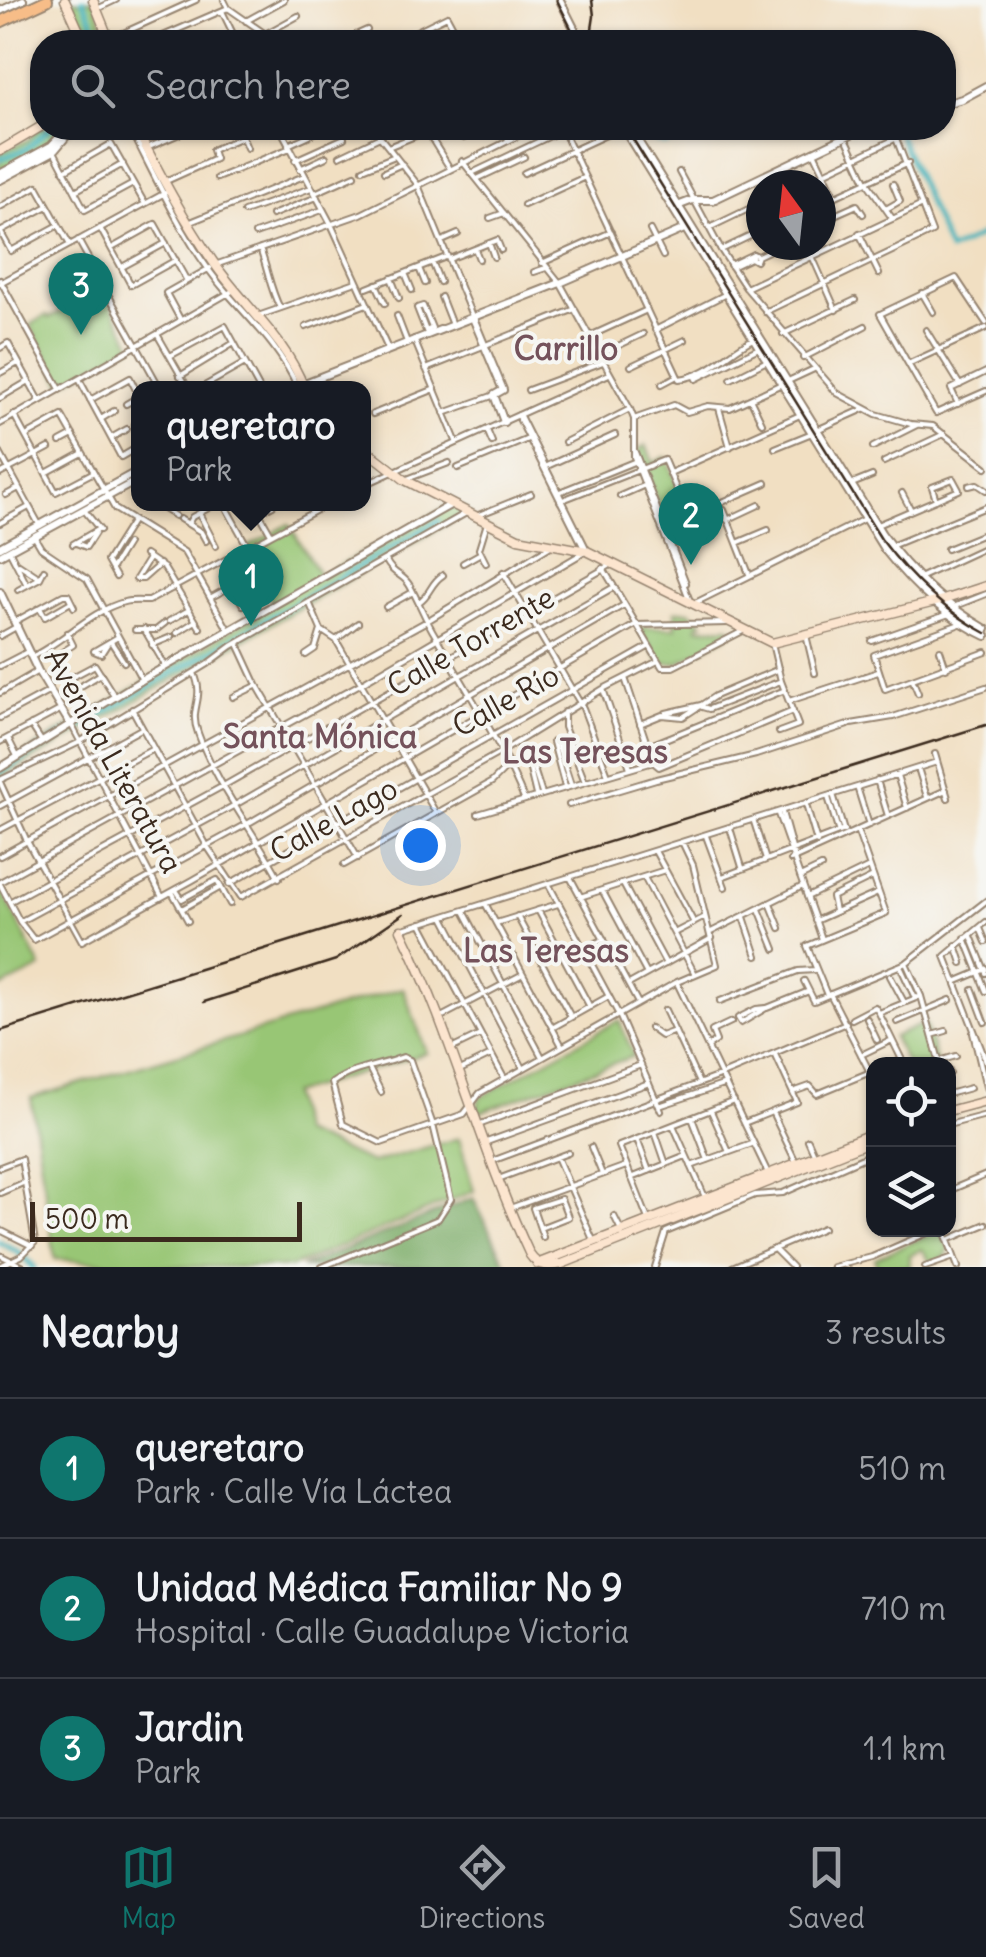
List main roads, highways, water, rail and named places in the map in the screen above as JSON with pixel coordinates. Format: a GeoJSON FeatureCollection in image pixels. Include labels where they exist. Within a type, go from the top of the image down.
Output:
{"type":"FeatureCollection","features":[{"type":"Feature","properties":{"kind":"main road"},"geometry":{"type":"LineString","coordinates":[[0,22],[46,0]]}},
{"type":"Feature","properties":{"kind":"main road"},"geometry":{"type":"LineString","coordinates":[[65,0],[79,30]]}},
{"type":"Feature","properties":{"kind":"main road"},"geometry":{"type":"LineString","coordinates":[[95,4],[106,30]]}},
{"type":"Feature","properties":{"kind":"main road"},"geometry":{"type":"LineString","coordinates":[[0,151],[30,133]]}},
{"type":"Feature","properties":{"kind":"main road"},"geometry":{"type":"LineString","coordinates":[[141,140],[212,266],[288,353],[297,381]]}},
{"type":"Feature","properties":{"kind":"main road"},"geometry":{"type":"LineString","coordinates":[[371,454],[405,480],[518,538],[587,551],[772,642],[986,586]]}},
{"type":"Feature","properties":{"kind":"main road"},"geometry":{"type":"LineString","coordinates":[[401,930],[453,1048],[496,1180],[537,1264],[596,1246],[866,1139]]}},
{"type":"Feature","properties":{"kind":"main road"},"geometry":{"type":"LineString","coordinates":[[956,1108],[986,1101]]}},
{"type":"Feature","properties":{"kind":"main road"},"geometry":{"type":"LineString","coordinates":[[798,1167],[815,1156],[866,1139]]}},
{"type":"Feature","properties":{"kind":"main road"},"geometry":{"type":"LineString","coordinates":[[596,1246],[621,1230],[650,1224]]}},
{"type":"Feature","properties":{"kind":"waterway"},"geometry":{"type":"LineString","coordinates":[[83,0],[97,30]]}},
{"type":"Feature","properties":{"kind":"waterway"},"geometry":{"type":"LineString","coordinates":[[0,159],[26,149],[36,140]]}},
{"type":"Feature","properties":{"kind":"waterway"},"geometry":{"type":"LineString","coordinates":[[655,140],[665,144],[674,140]]}},
{"type":"Feature","properties":{"kind":"waterway"},"geometry":{"type":"LineString","coordinates":[[901,140],[949,251],[986,233]]}},
{"type":"Feature","properties":{"kind":"waterway"},"geometry":{"type":"LineString","coordinates":[[0,772],[438,521]]}},
{"type":"Feature","properties":{"kind":"waterway"},"geometry":{"type":"LineString","coordinates":[[0,1242],[34,1267]]}},
{"type":"Feature","properties":{"kind":"railway"},"geometry":{"type":"LineString","coordinates":[[557,0],[572,30]]}},
{"type":"Feature","properties":{"kind":"railway"},"geometry":{"type":"LineString","coordinates":[[592,0],[592,30]]}},
{"type":"Feature","properties":{"kind":"railway"},"geometry":{"type":"LineString","coordinates":[[633,140],[881,539],[928,592],[986,633]]}},
{"type":"Feature","properties":{"kind":"railway"},"geometry":{"type":"LineString","coordinates":[[0,1031],[986,725]]}},
{"type":"Feature","properties":{"kind":"railway"},"geometry":{"type":"LineString","coordinates":[[204,1002],[336,960],[403,914]]}},
{"type":"Feature","properties":{"kind":"place","name":"Jardin"},"geometry":{"type":"Point","coordinates":[81,335]}},
{"type":"Feature","properties":{"kind":"place","name":"Unidad Médica Familiar No 9"},"geometry":{"type":"Point","coordinates":[691,565]}},
{"type":"Feature","properties":{"kind":"place","name":"queretaro"},"geometry":{"type":"Point","coordinates":[251,626]}},
{"type":"Feature","properties":{"kind":"district","name":"Carrillo"},"geometry":{"type":"Point","coordinates":[566,349]}},
{"type":"Feature","properties":{"kind":"district","name":"Santa Mónica"},"geometry":{"type":"Point","coordinates":[320,737]}},
{"type":"Feature","properties":{"kind":"district","name":"Las Teresas"},"geometry":{"type":"Point","coordinates":[585,752]}},
{"type":"Feature","properties":{"kind":"district","name":"Las Teresas"},"geometry":{"type":"Point","coordinates":[546,951]}}]}
